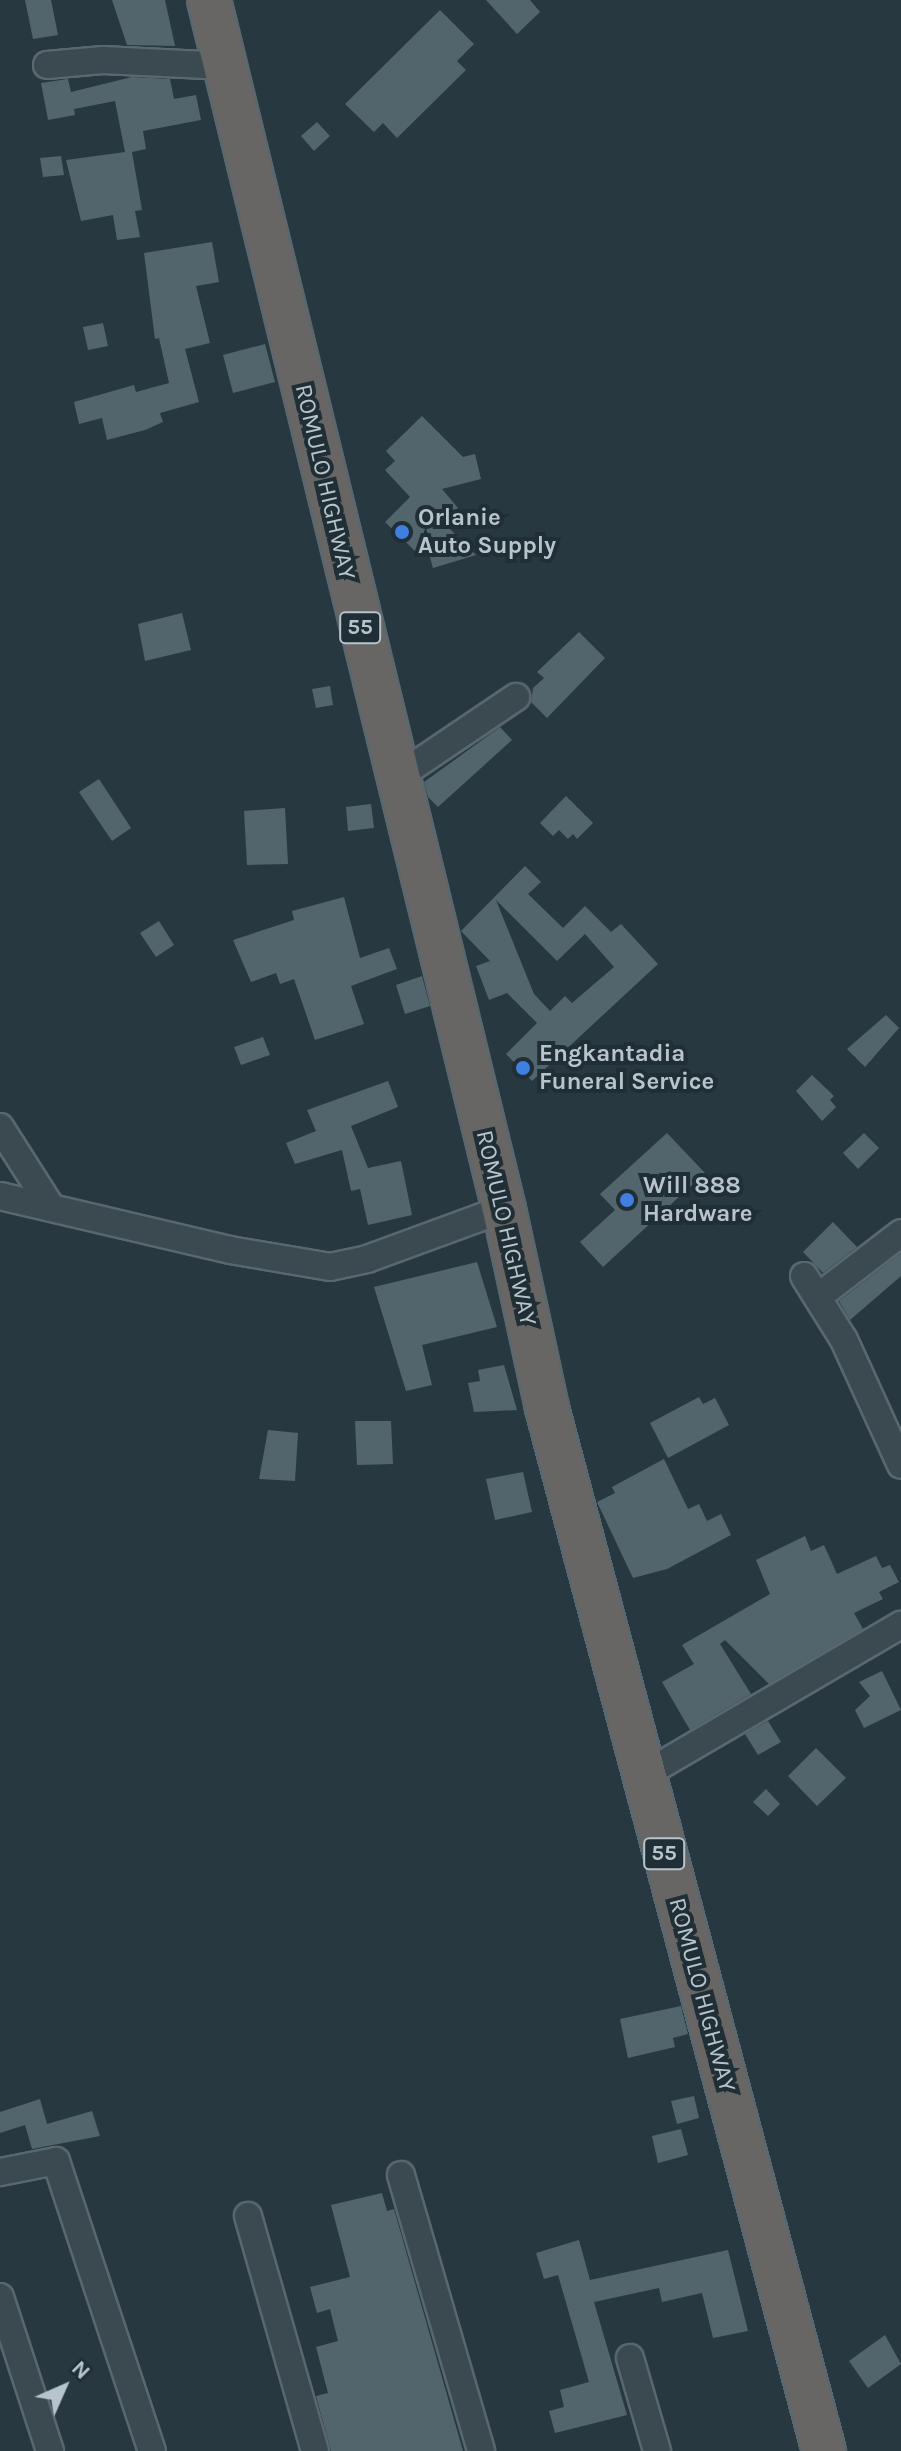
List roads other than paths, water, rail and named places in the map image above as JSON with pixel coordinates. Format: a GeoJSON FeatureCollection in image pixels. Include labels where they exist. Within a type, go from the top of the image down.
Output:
{"type":"FeatureCollection","features":[{"type":"Feature","properties":{"kind":"highway","name":"ROMULO HIGHWAY"},"geometry":{"type":"LineString","coordinates":[[209,0],[396,778],[504,1209],[547,1408],[824,2451]]}},
{"type":"Feature","properties":{"kind":"street"},"geometry":{"type":"LineString","coordinates":[[47,65],[103,60],[225,66]]}},
{"type":"Feature","properties":{"kind":"street"},"geometry":{"type":"LineString","coordinates":[[396,778],[516,697]]}},
{"type":"Feature","properties":{"kind":"street"},"geometry":{"type":"LineString","coordinates":[[0,1127],[51,1207]]}},
{"type":"Feature","properties":{"kind":"street"},"geometry":{"type":"LineString","coordinates":[[0,1196],[243,1253],[330,1267],[367,1259],[504,1209]]}},
{"type":"Feature","properties":{"kind":"street"},"geometry":{"type":"LineString","coordinates":[[901,1233],[811,1286],[844,1340],[901,1465]]}},
{"type":"Feature","properties":{"kind":"street"},"geometry":{"type":"LineString","coordinates":[[644,1775],[901,1625]]}},
{"type":"Feature","properties":{"kind":"street"},"geometry":{"type":"LineString","coordinates":[[0,2172],[56,2161],[152,2451]]}},
{"type":"Feature","properties":{"kind":"street"},"geometry":{"type":"LineString","coordinates":[[401,2175],[481,2451]]}},
{"type":"Feature","properties":{"kind":"street"},"geometry":{"type":"LineString","coordinates":[[248,2216],[315,2451]]}},
{"type":"Feature","properties":{"kind":"street"},"geometry":{"type":"LineString","coordinates":[[0,2297],[50,2451]]}},
{"type":"Feature","properties":{"kind":"street"},"geometry":{"type":"LineString","coordinates":[[630,2358],[657,2451]]}},
{"type":"Feature","properties":{"kind":"place","name":"Orlanie Auto Supply"},"geometry":{"type":"Point","coordinates":[402,532]}},
{"type":"Feature","properties":{"kind":"place","name":"Engkantadia Funeral Service"},"geometry":{"type":"Point","coordinates":[523,1068]}},
{"type":"Feature","properties":{"kind":"place","name":"Will 888 Hardware"},"geometry":{"type":"Point","coordinates":[627,1200]}}]}
